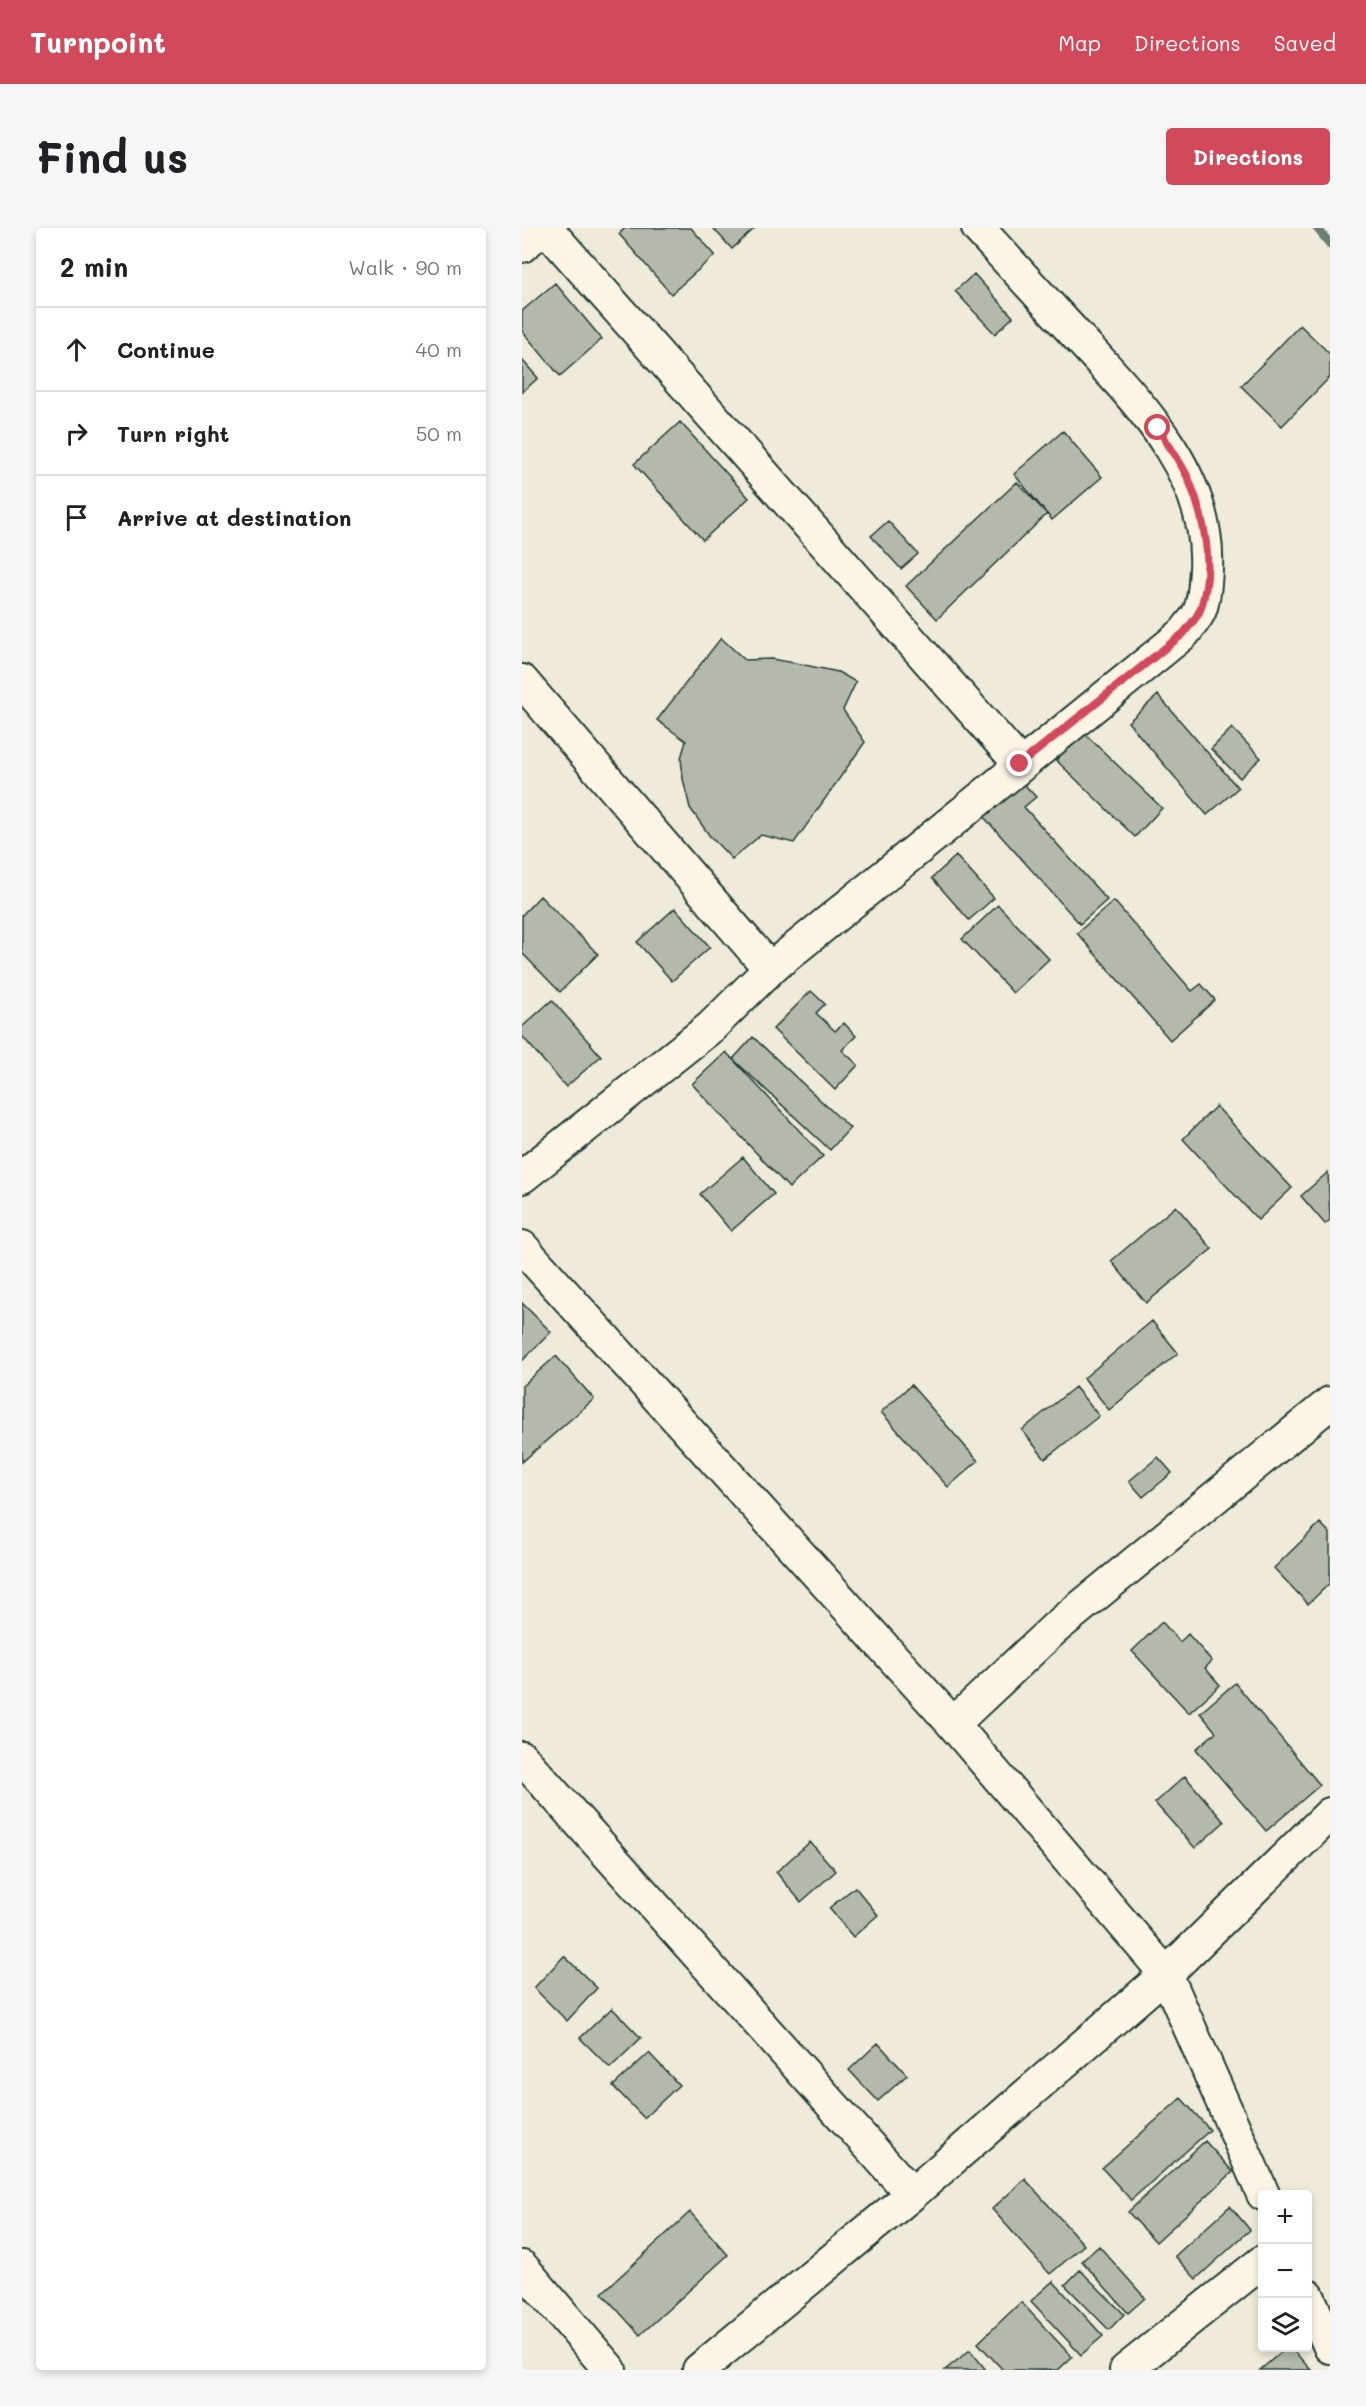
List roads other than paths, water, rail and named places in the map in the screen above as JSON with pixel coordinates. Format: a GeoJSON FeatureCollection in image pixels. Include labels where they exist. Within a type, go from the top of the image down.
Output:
{"type":"FeatureCollection","features":[{"type":"Feature","properties":{"kind":"street"},"geometry":{"type":"LineString","coordinates":[[522,246],[545,228],[1020,764]]}},
{"type":"Feature","properties":{"kind":"street"},"geometry":{"type":"LineString","coordinates":[[522,1177],[711,1027],[770,969],[1184,633],[1199,611],[1205,586],[1207,556],[1203,520],[1188,478],[1158,428],[1103,364],[978,228]]}},
{"type":"Feature","properties":{"kind":"street"},"geometry":{"type":"LineString","coordinates":[[522,681],[770,969]]}},
{"type":"Feature","properties":{"kind":"street"},"geometry":{"type":"LineString","coordinates":[[522,1247],[953,1724],[1166,1974],[1261,2190]]}},
{"type":"Feature","properties":{"kind":"street"},"geometry":{"type":"LineString","coordinates":[[953,1724],[1054,1629],[1330,1403]]}},
{"type":"Feature","properties":{"kind":"street"},"geometry":{"type":"LineString","coordinates":[[522,1758],[912,2194]]}},
{"type":"Feature","properties":{"kind":"street"},"geometry":{"type":"LineString","coordinates":[[699,2370],[912,2194],[1166,1974],[1330,1814]]}},
{"type":"Feature","properties":{"kind":"street"},"geometry":{"type":"LineString","coordinates":[[1126,2370],[1258,2266]]}},
{"type":"Feature","properties":{"kind":"street"},"geometry":{"type":"LineString","coordinates":[[522,2267],[610,2370]]}},
{"type":"Feature","properties":{"kind":"street"},"geometry":{"type":"LineString","coordinates":[[1309,2298],[1330,2347]]}},
{"type":"Feature","properties":{"kind":"waterway"},"geometry":{"type":"LineString","coordinates":[[1317,228],[1330,244]]}}]}
